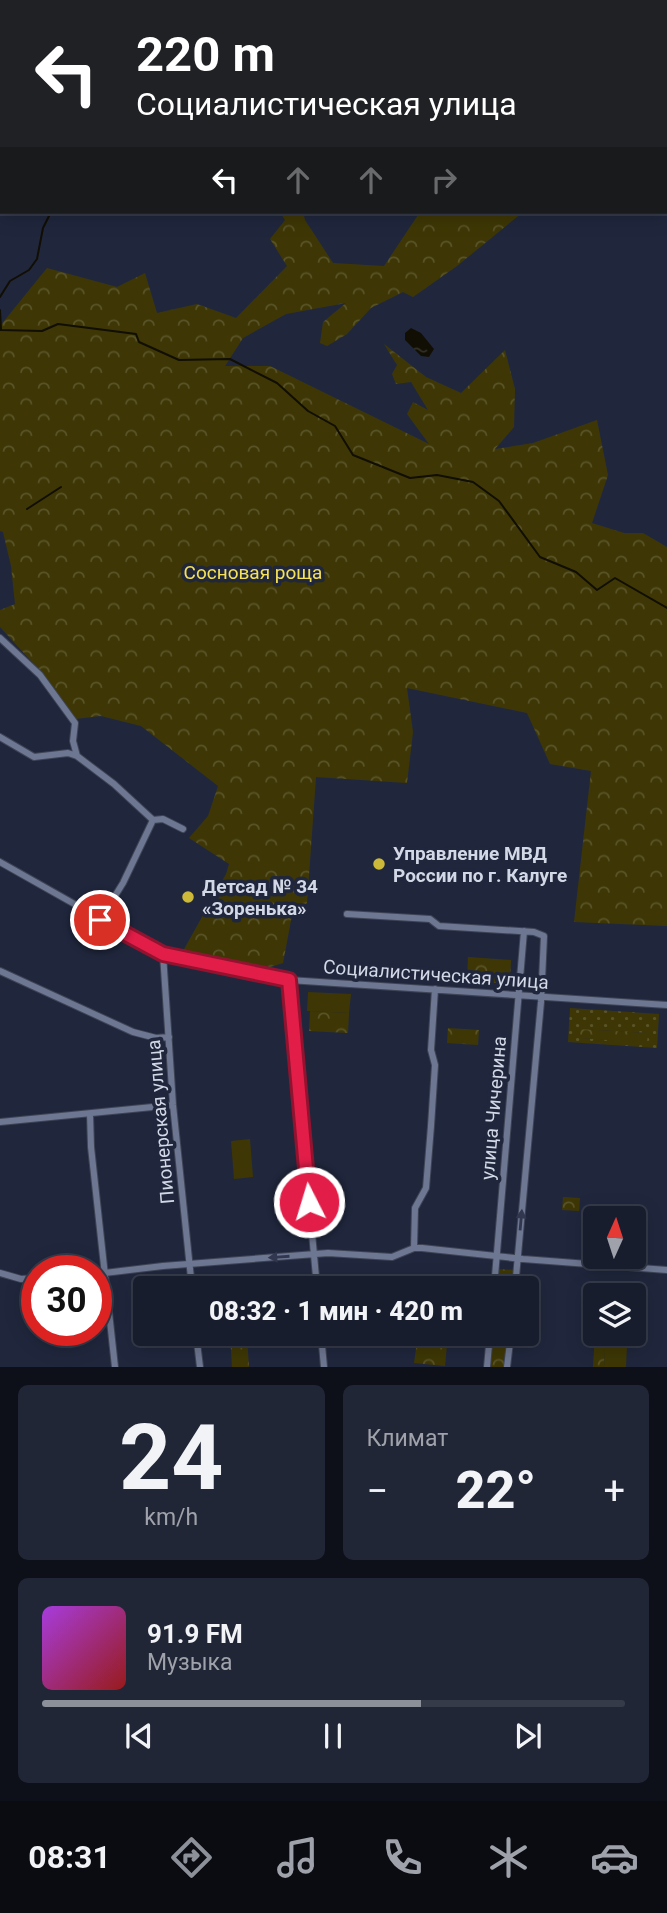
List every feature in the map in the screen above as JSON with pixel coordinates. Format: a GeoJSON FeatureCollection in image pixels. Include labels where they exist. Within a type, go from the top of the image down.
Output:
{"type":"FeatureCollection","features":[{"type":"Feature","properties":{"kind":"street"},"geometry":{"type":"LineString","coordinates":[[159,0],[170,0]]}},
{"type":"Feature","properties":{"kind":"street"},"geometry":{"type":"LineString","coordinates":[[0,638],[40,675],[75,723],[73,741],[76,756]]}},
{"type":"Feature","properties":{"kind":"street"},"geometry":{"type":"LineString","coordinates":[[0,737],[34,757],[68,753],[76,756],[114,784],[153,820],[163,820],[183,829]]}},
{"type":"Feature","properties":{"kind":"street"},"geometry":{"type":"LineString","coordinates":[[100,920],[124,883],[153,820]]}},
{"type":"Feature","properties":{"kind":"street","name":"Социалистическая улица"},"geometry":{"type":"LineString","coordinates":[[0,862],[163,954],[289,980],[667,1004]]}},
{"type":"Feature","properties":{"kind":"street"},"geometry":{"type":"LineString","coordinates":[[348,914],[430,919],[439,926],[524,931]]}},
{"type":"Feature","properties":{"kind":"street","name":"улица Чичерина"},"geometry":{"type":"LineString","coordinates":[[495,1276],[524,931],[544,936],[516,1276]]}},
{"type":"Feature","properties":{"kind":"street","name":"Пионерская улица"},"geometry":{"type":"LineString","coordinates":[[163,954],[173,1105],[190,1276]]}},
{"type":"Feature","properties":{"kind":"street"},"geometry":{"type":"LineString","coordinates":[[0,971],[134,1032],[156,1038],[169,1037]]}},
{"type":"Feature","properties":{"kind":"street"},"geometry":{"type":"LineString","coordinates":[[289,980],[316,1276]]}},
{"type":"Feature","properties":{"kind":"street"},"geometry":{"type":"LineString","coordinates":[[414,1248],[415,1208],[426,1188],[435,1068],[431,1050],[435,989]]}},
{"type":"Feature","properties":{"kind":"street"},"geometry":{"type":"LineString","coordinates":[[0,1122],[173,1105]]}},
{"type":"Feature","properties":{"kind":"street"},"geometry":{"type":"LineString","coordinates":[[90,1114],[99,1255]]}},
{"type":"Feature","properties":{"kind":"street"},"geometry":{"type":"LineString","coordinates":[[112,1273],[314,1254],[392,1257],[414,1248],[667,1270]]}},
{"type":"Feature","properties":{"kind":"street"},"geometry":{"type":"LineString","coordinates":[[0,1273],[21,1279]]}},
{"type":"Feature","properties":{"kind":"street"},"geometry":{"type":"LineString","coordinates":[[112,1346],[115,1367]]}},
{"type":"Feature","properties":{"kind":"street"},"geometry":{"type":"LineString","coordinates":[[197,1346],[200,1367]]}},
{"type":"Feature","properties":{"kind":"street"},"geometry":{"type":"LineString","coordinates":[[322,1346],[324,1367]]}},
{"type":"Feature","properties":{"kind":"street"},"geometry":{"type":"LineString","coordinates":[[487,1367],[489,1346]]}},
{"type":"Feature","properties":{"kind":"street"},"geometry":{"type":"LineString","coordinates":[[507,1367],[509,1346]]}},
{"type":"Feature","properties":{"kind":"green space","name":"Сосновая роща"},"geometry":{"type":"Polygon","coordinates":[[[281,214],[304,214],[333,263],[384,266],[419,214],[521,214],[457,266],[413,297],[403,292],[371,308],[347,334],[327,346],[320,343],[323,322],[346,303],[286,314],[243,338],[225,366],[270,366],[429,444],[407,414],[413,402],[428,410],[411,382],[396,384],[392,374],[397,365],[384,344],[426,377],[461,393],[505,350],[515,389],[514,427],[495,449],[533,443],[597,420],[608,475],[592,523],[624,533],[643,533],[667,547],[667,926],[574,922],[591,771],[550,764],[527,713],[407,688],[413,732],[407,783],[316,777],[307,903],[292,915],[283,963],[270,967],[183,951],[229,864],[189,838],[208,816],[218,786],[141,726],[101,716],[75,719],[41,672],[0,627],[0,610],[15,604],[11,566],[3,532],[0,531],[0,326],[47,268],[117,287],[145,273],[157,313],[197,304],[236,318],[287,266],[270,239],[285,220],[281,214]]]}},
{"type":"Feature","properties":{"kind":"green space"},"geometry":{"type":"Polygon","coordinates":[[[468,957],[511,960],[510,984],[467,981],[468,957]]]}},
{"type":"Feature","properties":{"kind":"green space"},"geometry":{"type":"Polygon","coordinates":[[[308,992],[351,994],[349,1013],[307,1011],[308,992]]]}},
{"type":"Feature","properties":{"kind":"green space"},"geometry":{"type":"Polygon","coordinates":[[[570,1008],[659,1014],[657,1048],[568,1042],[570,1008]],[[580,1029],[580,1038],[647,1042],[647,1033],[580,1029]]]}},
{"type":"Feature","properties":{"kind":"green space"},"geometry":{"type":"Polygon","coordinates":[[[310,1011],[349,1013],[348,1033],[309,1031],[310,1011]]]}},
{"type":"Feature","properties":{"kind":"green space"},"geometry":{"type":"Polygon","coordinates":[[[448,1028],[479,1030],[478,1045],[447,1043],[448,1028]]]}},
{"type":"Feature","properties":{"kind":"green space"},"geometry":{"type":"Polygon","coordinates":[[[580,1029],[648,1033],[647,1043],[579,1038],[580,1029]]]}},
{"type":"Feature","properties":{"kind":"green space"},"geometry":{"type":"Polygon","coordinates":[[[250,1139],[253,1177],[234,1179],[231,1141],[250,1139]]]}},
{"type":"Feature","properties":{"kind":"green space"},"geometry":{"type":"Polygon","coordinates":[[[563,1197],[580,1198],[579,1211],[562,1210],[563,1197]]]}},
{"type":"Feature","properties":{"kind":"green space"},"geometry":{"type":"Polygon","coordinates":[[[496,1269],[517,1270],[516,1276],[495,1276],[496,1269]]]}},
{"type":"Feature","properties":{"kind":"green space"},"geometry":{"type":"Polygon","coordinates":[[[231,1346],[248,1346],[249,1367],[232,1367],[231,1346]]]}},
{"type":"Feature","properties":{"kind":"green space"},"geometry":{"type":"Polygon","coordinates":[[[416,1346],[447,1346],[445,1366],[414,1363],[416,1346]]]}},
{"type":"Feature","properties":{"kind":"green space"},"geometry":{"type":"Polygon","coordinates":[[[489,1346],[509,1346],[507,1367],[487,1367],[489,1346]]]}},
{"type":"Feature","properties":{"kind":"green space"},"geometry":{"type":"Polygon","coordinates":[[[594,1346],[605,1346],[604,1367],[593,1367],[594,1346]]]}},
{"type":"Feature","properties":{"kind":"green space"},"geometry":{"type":"Polygon","coordinates":[[[605,1346],[627,1346],[626,1367],[604,1367],[605,1346]]]}},
{"type":"Feature","properties":{"kind":"water"},"geometry":{"type":"Polygon","coordinates":[[[411,328],[421,333],[434,349],[429,357],[421,356],[405,340],[405,333],[411,328]]]}},
{"type":"Feature","properties":{"kind":"waterway"},"geometry":{"type":"LineString","coordinates":[[0,297],[10,281],[29,270],[37,259],[43,228],[50,214]]}},
{"type":"Feature","properties":{"kind":"waterway"},"geometry":{"type":"LineString","coordinates":[[0,310],[1,330]]}},
{"type":"Feature","properties":{"kind":"waterway"},"geometry":{"type":"LineString","coordinates":[[0,330],[42,331],[58,324],[136,334],[139,342],[179,360],[230,359],[277,383],[308,411],[335,426],[353,455],[410,478],[437,475],[473,482],[499,501],[540,557],[576,572],[597,590],[615,578],[667,608]]}},
{"type":"Feature","properties":{"kind":"waterway"},"geometry":{"type":"LineString","coordinates":[[27,509],[61,487]]}},
{"type":"Feature","properties":{"kind":"place","name":"Управление МВД России по г. Калуге"},"geometry":{"type":"Point","coordinates":[379,864]}},
{"type":"Feature","properties":{"kind":"place","name":"Детсад № 34 «Зоренька»"},"geometry":{"type":"Point","coordinates":[188,897]}},
{"type":"Feature","properties":{"kind":"route"},"geometry":{"type":"LineString","coordinates":[[100,920],[163,954],[289,980],[309,1202]]}}]}
